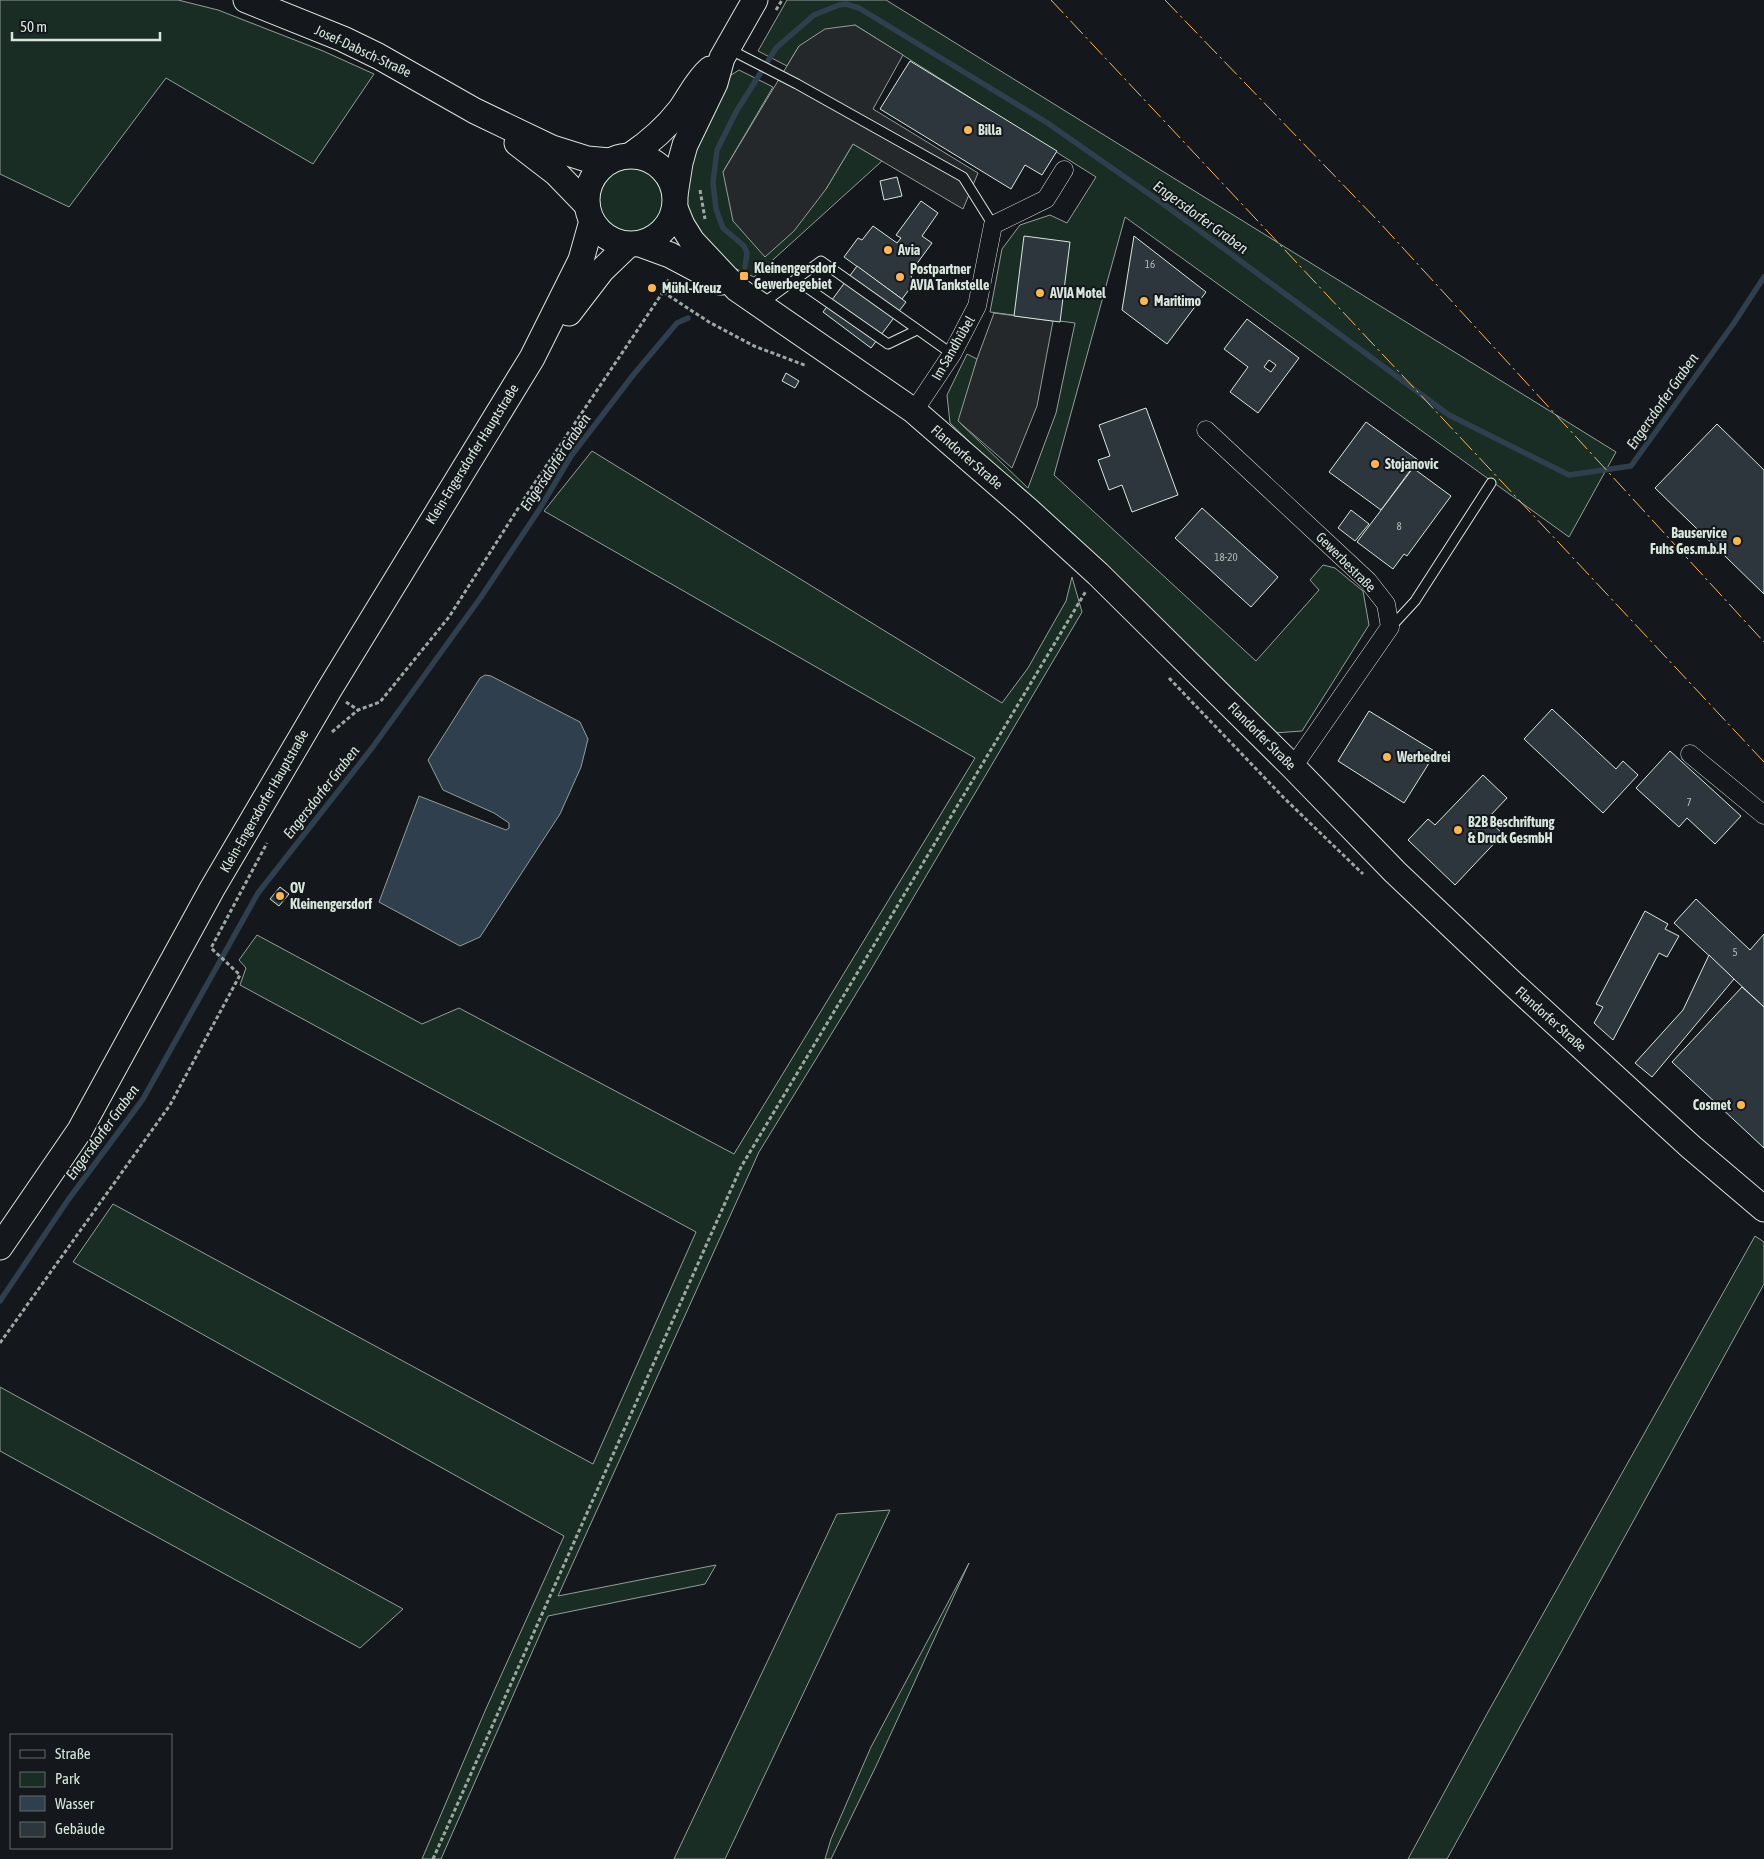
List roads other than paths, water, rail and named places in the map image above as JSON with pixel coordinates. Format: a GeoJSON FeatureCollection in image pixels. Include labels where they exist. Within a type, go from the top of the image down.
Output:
{"type":"FeatureCollection","features":[{"type":"Feature","properties":{"kind":"main road","name":"Josef-Dabsch-Straße"},"geometry":{"type":"LineString","coordinates":[[246,0],[334,35],[378,56],[475,111],[562,151],[587,158],[621,158]]}},
{"type":"Feature","properties":{"kind":"main road"},"geometry":{"type":"LineString","coordinates":[[532,358],[602,270],[634,245],[654,239],[663,232],[670,222],[685,145],[715,83],[725,53],[755,0]]}},
{"type":"Feature","properties":{"kind":"main road"},"geometry":{"type":"LineString","coordinates":[[532,358],[581,260],[589,213],[588,189],[592,179],[600,168],[621,158],[661,133],[680,109],[701,76],[725,53]]}},
{"type":"Feature","properties":{"kind":"main road","name":"Josef-Dabsch-Straße"},"geometry":{"type":"LineString","coordinates":[[475,111],[556,173],[589,213]]}},
{"type":"Feature","properties":{"kind":"main road"},"geometry":{"type":"LineString","coordinates":[[621,158],[649,160],[663,169],[670,178],[675,201]]}},
{"type":"Feature","properties":{"kind":"main road","name":"Flandorfer Straße"},"geometry":{"type":"LineString","coordinates":[[675,201],[682,225],[685,250]]}},
{"type":"Feature","properties":{"kind":"main road"},"geometry":{"type":"LineString","coordinates":[[589,213],[596,228],[610,239],[634,245]]}},
{"type":"Feature","properties":{"kind":"main road","name":"Flandorfer Straße"},"geometry":{"type":"LineString","coordinates":[[634,245],[659,250],[685,250],[737,289],[914,411],[1029,511],[1089,583],[1293,767],[1395,872],[1512,983],[1691,1147],[1764,1209]]}},
{"type":"Feature","properties":{"kind":"main road","name":"Klein-Engersdorfer Hauptstraße"},"geometry":{"type":"LineString","coordinates":[[0,1247],[80,1130],[212,889],[329,690],[532,358]]}},
{"type":"Feature","properties":{"kind":"street"},"geometry":{"type":"LineString","coordinates":[[993,224],[1046,199],[1064,170]]}},
{"type":"Feature","properties":{"kind":"street","name":"Im Sandhübel"},"geometry":{"type":"LineString","coordinates":[[914,411],[952,354],[977,306],[993,224]]}},
{"type":"Feature","properties":{"kind":"street","name":"Gewerbestraße"},"geometry":{"type":"LineString","coordinates":[[1206,430],[1368,581],[1386,604],[1390,627]]}},
{"type":"Feature","properties":{"kind":"street"},"geometry":{"type":"LineString","coordinates":[[1293,767],[1390,627]]}},
{"type":"Feature","properties":{"kind":"street"},"geometry":{"type":"LineString","coordinates":[[1690,754],[1764,815]]}},
{"type":"Feature","properties":{"kind":"lane"},"geometry":{"type":"LineString","coordinates":[[725,53],[772,71],[962,177],[993,224]]}},
{"type":"Feature","properties":{"kind":"lane"},"geometry":{"type":"LineString","coordinates":[[760,305],[821,262],[952,354]]}},
{"type":"Feature","properties":{"kind":"lane"},"geometry":{"type":"LineString","coordinates":[[796,280],[888,344],[917,330]]}},
{"type":"Feature","properties":{"kind":"lane"},"geometry":{"type":"LineString","coordinates":[[1390,627],[1415,602],[1491,483]]}},
{"type":"Feature","properties":{"kind":"water"},"geometry":{"type":"Polygon","coordinates":[[[485,675],[491,676],[580,722],[588,739],[581,767],[560,814],[480,937],[460,946],[379,902],[419,796],[506,830],[509,828],[509,823],[494,813],[443,790],[428,760],[480,678],[485,675]]]}},
{"type":"Feature","properties":{"kind":"waterway","name":"Engersdorfer Graben"},"geometry":{"type":"LineString","coordinates":[[745,267],[747,253],[744,246],[723,228],[716,209],[713,182],[717,150],[736,112],[776,48],[814,15],[846,4],[859,8],[1046,122],[1162,203],[1449,415],[1569,475],[1631,466],[1734,323],[1764,277]]}},
{"type":"Feature","properties":{"kind":"waterway","name":"Engersdorfer Graben"},"geometry":{"type":"LineString","coordinates":[[0,1301],[68,1200],[143,1099],[258,893],[372,748],[481,597],[539,510],[571,456],[634,374],[677,323],[688,318]]}},
{"type":"Feature","properties":{"kind":"place","name":"Billa"},"geometry":{"type":"Point","coordinates":[968,130]}},
{"type":"Feature","properties":{"kind":"place","name":"Avia"},"geometry":{"type":"Point","coordinates":[888,250]}},
{"type":"Feature","properties":{"kind":"place","name":"Kleinengersdorf Gewerbegebiet"},"geometry":{"type":"Point","coordinates":[744,276]}},
{"type":"Feature","properties":{"kind":"place","name":"Postpartner AVIA Tankstelle"},"geometry":{"type":"Point","coordinates":[900,277]}},
{"type":"Feature","properties":{"kind":"place","name":"Mühl-Kreuz"},"geometry":{"type":"Point","coordinates":[652,288]}},
{"type":"Feature","properties":{"kind":"place","name":"AVIA Motel"},"geometry":{"type":"Point","coordinates":[1040,293]}},
{"type":"Feature","properties":{"kind":"place","name":"Maritimo"},"geometry":{"type":"Point","coordinates":[1144,301]}},
{"type":"Feature","properties":{"kind":"place","name":"Stojanovic"},"geometry":{"type":"Point","coordinates":[1375,464]}},
{"type":"Feature","properties":{"kind":"place","name":"Bauservice Fuhs Ges.m.b.H"},"geometry":{"type":"Point","coordinates":[1737,541]}},
{"type":"Feature","properties":{"kind":"place","name":"Werbedrei"},"geometry":{"type":"Point","coordinates":[1387,757]}},
{"type":"Feature","properties":{"kind":"place","name":"B2B Beschriftung & Druck GesmbH"},"geometry":{"type":"Point","coordinates":[1458,830]}},
{"type":"Feature","properties":{"kind":"place","name":"OV Kleinengersdorf"},"geometry":{"type":"Point","coordinates":[280,896]}},
{"type":"Feature","properties":{"kind":"place","name":"Cosmet"},"geometry":{"type":"Point","coordinates":[1741,1105]}}]}
